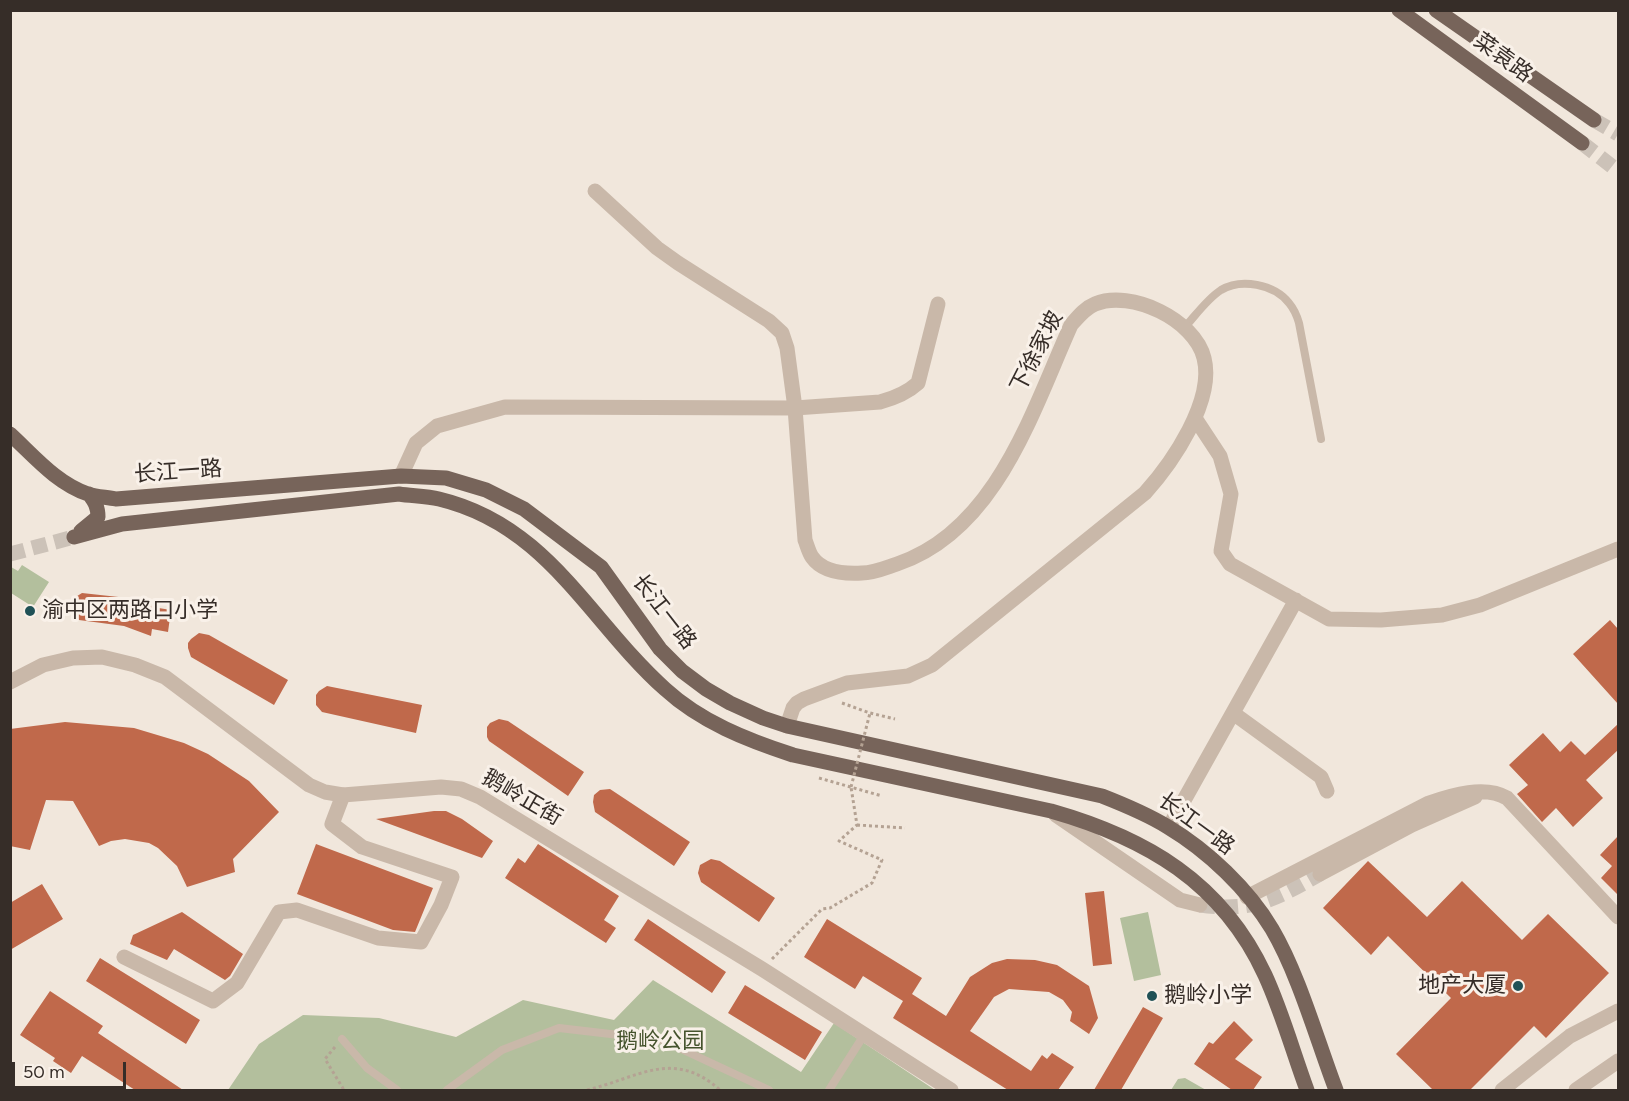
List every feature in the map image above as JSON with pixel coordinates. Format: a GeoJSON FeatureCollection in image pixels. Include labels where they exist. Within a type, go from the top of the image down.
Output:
{"type":"FeatureCollection","features":[{"type":"Feature","properties":{"kind":"main road","name":"菜袁路"},"geometry":{"type":"LineString","coordinates":[[1399,10],[1582,142]]}},
{"type":"Feature","properties":{"kind":"main road","name":"菜袁路"},"geometry":{"type":"LineString","coordinates":[[1436,10],[1594,120]]}},
{"type":"Feature","properties":{"kind":"main road","name":"长江一路"},"geometry":{"type":"LineString","coordinates":[[10,434],[46,468],[69,485],[89,494],[116,499],[401,476],[446,478],[486,490],[524,509],[601,567],[660,649],[682,671],[730,703],[787,726],[1102,796],[1138,810],[1169,827],[1194,845],[1222,870],[1271,928],[1289,964],[1336,1090]]}},
{"type":"Feature","properties":{"kind":"main road","name":"长江一路"},"geometry":{"type":"LineString","coordinates":[[89,494],[98,509],[98,517],[74,537],[122,524],[399,494],[439,499],[479,513],[511,531],[540,552],[565,577],[640,665],[691,710],[718,725],[756,743],[793,755],[1051,811],[1090,822],[1134,842],[1184,873],[1211,896],[1232,921],[1250,948],[1265,976],[1307,1090]]}},
{"type":"Feature","properties":{"kind":"street","name":"下徐家坡"},"geometry":{"type":"LineString","coordinates":[[595,191],[657,248],[769,321],[782,333],[787,348],[795,408],[805,540],[812,557],[825,568],[846,574],[872,573],[907,561],[932,548],[958,529],[978,507],[999,478],[1016,448],[1071,325],[1081,313],[1094,304],[1110,300],[1128,301],[1168,315],[1185,327],[1197,340],[1204,358],[1205,377],[1195,418],[1170,462],[1145,493],[932,666],[908,676],[847,683],[804,699],[793,708],[787,726]]}},
{"type":"Feature","properties":{"kind":"street"},"geometry":{"type":"LineString","coordinates":[[401,476],[416,443],[437,426],[505,407],[795,408],[880,402],[909,391],[918,383],[938,304]]}},
{"type":"Feature","properties":{"kind":"street"},"geometry":{"type":"LineString","coordinates":[[1195,418],[1220,456],[1231,494],[1221,550],[1230,564],[1329,619],[1381,620],[1442,615],[1480,604],[1618,549]]}},
{"type":"Feature","properties":{"kind":"street"},"geometry":{"type":"LineString","coordinates":[[1169,827],[1296,600]]}},
{"type":"Feature","properties":{"kind":"street","name":"鹅岭正街"},"geometry":{"type":"LineString","coordinates":[[10,682],[43,665],[73,658],[102,657],[135,665],[165,677],[309,785],[325,792],[343,795],[441,787],[461,789],[480,797],[762,969],[951,1090]]}},
{"type":"Feature","properties":{"kind":"street"},"geometry":{"type":"LineString","coordinates":[[1233,713],[1321,777],[1327,791]]}},
{"type":"Feature","properties":{"kind":"street"},"geometry":{"type":"LineString","coordinates":[[1320,874],[1412,825],[1484,792]]}},
{"type":"Feature","properties":{"kind":"street"},"geometry":{"type":"LineString","coordinates":[[1247,897],[1418,807],[1449,796],[1484,792],[1500,794],[1507,798],[1618,917]]}},
{"type":"Feature","properties":{"kind":"street"},"geometry":{"type":"LineString","coordinates":[[124,957],[213,1002],[237,983],[279,912],[297,910],[378,938],[422,942],[441,905],[452,876],[362,847],[332,824],[343,795]]}},
{"type":"Feature","properties":{"kind":"street"},"geometry":{"type":"LineString","coordinates":[[1051,811],[1180,900],[1200,905]]}},
{"type":"Feature","properties":{"kind":"street"},"geometry":{"type":"LineString","coordinates":[[1502,1090],[1570,1036],[1618,1011]]}},
{"type":"Feature","properties":{"kind":"street"},"geometry":{"type":"LineString","coordinates":[[1576,1090],[1618,1061]]}},
{"type":"Feature","properties":{"kind":"lane"},"geometry":{"type":"LineString","coordinates":[[1185,327],[1210,299],[1221,290],[1234,285],[1263,286],[1288,301],[1299,324],[1321,439]]}},
{"type":"Feature","properties":{"kind":"lane"},"geometry":{"type":"LineString","coordinates":[[447,1090],[502,1050],[559,1028],[662,1040],[769,1090]]}},
{"type":"Feature","properties":{"kind":"lane"},"geometry":{"type":"LineString","coordinates":[[829,1090],[864,1035]]}},
{"type":"Feature","properties":{"kind":"lane"},"geometry":{"type":"LineString","coordinates":[[342,1039],[368,1068],[397,1090]]}},
{"type":"Feature","properties":{"kind":"path"},"geometry":{"type":"LineString","coordinates":[[842,703],[895,719]]}},
{"type":"Feature","properties":{"kind":"path"},"geometry":{"type":"LineString","coordinates":[[857,825],[852,787],[870,713]]}},
{"type":"Feature","properties":{"kind":"path"},"geometry":{"type":"LineString","coordinates":[[819,778],[882,796]]}},
{"type":"Feature","properties":{"kind":"path"},"geometry":{"type":"LineString","coordinates":[[762,969],[822,909],[830,908],[872,883],[882,860],[839,841],[857,825],[905,828]]}},
{"type":"Feature","properties":{"kind":"path"},"geometry":{"type":"LineString","coordinates":[[342,1039],[326,1059],[344,1090]]}},
{"type":"Feature","properties":{"kind":"path"},"geometry":{"type":"LineString","coordinates":[[587,1090],[637,1072],[686,1069],[709,1081],[720,1090]]}},
{"type":"Feature","properties":{"kind":"green space"},"geometry":{"type":"Polygon","coordinates":[[[22,565],[49,582],[33,607],[11,593],[11,567],[18,571],[22,565]]]}},
{"type":"Feature","properties":{"kind":"green space"},"geometry":{"type":"Polygon","coordinates":[[[1148,912],[1161,975],[1134,981],[1120,918],[1148,912]]]}},
{"type":"Feature","properties":{"kind":"green space","name":"鹅岭公园"},"geometry":{"type":"Polygon","coordinates":[[[653,980],[801,1072],[834,1023],[935,1090],[228,1090],[259,1044],[303,1015],[379,1018],[456,1037],[523,1000],[614,1020],[653,980]]]}},
{"type":"Feature","properties":{"kind":"green space"},"geometry":{"type":"Polygon","coordinates":[[[1185,1078],[1206,1090],[1171,1090],[1178,1079],[1185,1078]]]}},
{"type":"Feature","properties":{"kind":"building"},"geometry":{"type":"Polygon","coordinates":[[[82,593],[146,600],[146,606],[171,610],[168,632],[152,629],[151,636],[124,626],[79,620],[73,613],[72,603],[74,598],[82,593]]]}},
{"type":"Feature","properties":{"kind":"building"},"geometry":{"type":"Polygon","coordinates":[[[1610,620],[1618,629],[1618,704],[1573,654],[1610,620]]]}},
{"type":"Feature","properties":{"kind":"building"},"geometry":{"type":"Polygon","coordinates":[[[199,633],[209,635],[288,680],[274,705],[191,657],[188,643],[199,633]]]}},
{"type":"Feature","properties":{"kind":"building"},"geometry":{"type":"Polygon","coordinates":[[[327,686],[422,705],[416,733],[322,712],[316,705],[316,695],[327,686]]]}},
{"type":"Feature","properties":{"kind":"building"},"geometry":{"type":"Polygon","coordinates":[[[499,719],[508,721],[584,772],[568,796],[489,741],[487,727],[499,719]]]}},
{"type":"Feature","properties":{"kind":"building"},"geometry":{"type":"Polygon","coordinates":[[[65,722],[134,728],[184,743],[208,754],[249,781],[279,812],[233,859],[235,872],[187,887],[177,866],[158,848],[149,843],[125,839],[99,846],[73,801],[46,800],[30,850],[10,846],[10,729],[65,722]]]}},
{"type":"Feature","properties":{"kind":"building"},"geometry":{"type":"Polygon","coordinates":[[[1618,724],[1618,750],[1586,780],[1603,798],[1573,827],[1556,808],[1542,822],[1517,794],[1528,785],[1509,765],[1543,733],[1560,752],[1571,741],[1585,755],[1618,724]]]}},
{"type":"Feature","properties":{"kind":"building"},"geometry":{"type":"Polygon","coordinates":[[[610,789],[690,842],[674,866],[595,812],[594,795],[600,790],[610,789]]]}},
{"type":"Feature","properties":{"kind":"building"},"geometry":{"type":"Polygon","coordinates":[[[446,811],[462,819],[493,841],[482,858],[376,819],[446,811]]]}},
{"type":"Feature","properties":{"kind":"building"},"geometry":{"type":"Polygon","coordinates":[[[1618,836],[1618,895],[1601,878],[1612,866],[1600,855],[1618,836]]]}},
{"type":"Feature","properties":{"kind":"building"},"geometry":{"type":"Polygon","coordinates":[[[316,844],[433,888],[415,932],[393,930],[297,894],[316,844]]]}},
{"type":"Feature","properties":{"kind":"building"},"geometry":{"type":"Polygon","coordinates":[[[538,844],[619,896],[604,920],[616,928],[606,943],[505,878],[518,858],[525,863],[538,844]]]}},
{"type":"Feature","properties":{"kind":"building"},"geometry":{"type":"Polygon","coordinates":[[[711,859],[720,861],[775,898],[759,922],[701,882],[698,873],[700,865],[711,859]]]}},
{"type":"Feature","properties":{"kind":"building","name":"地产大厦"},"geometry":{"type":"Polygon","coordinates":[[[1368,861],[1427,917],[1462,881],[1522,940],[1548,914],[1609,973],[1546,1038],[1534,1026],[1470,1090],[1433,1090],[1396,1054],[1451,998],[1388,936],[1371,955],[1323,908],[1368,861]]]}},
{"type":"Feature","properties":{"kind":"building"},"geometry":{"type":"Polygon","coordinates":[[[42,884],[63,919],[10,950],[10,903],[42,884]]]}},
{"type":"Feature","properties":{"kind":"building"},"geometry":{"type":"Polygon","coordinates":[[[1104,891],[1112,964],[1093,966],[1085,893],[1104,891]]]}},
{"type":"Feature","properties":{"kind":"building"},"geometry":{"type":"Polygon","coordinates":[[[182,912],[243,954],[230,976],[225,980],[174,949],[167,960],[130,944],[133,935],[182,912]]]}},
{"type":"Feature","properties":{"kind":"building"},"geometry":{"type":"Polygon","coordinates":[[[648,919],[726,972],[712,993],[634,940],[648,919]]]}},
{"type":"Feature","properties":{"kind":"building"},"geometry":{"type":"Polygon","coordinates":[[[827,919],[922,978],[912,994],[946,1016],[970,977],[992,963],[1007,959],[1035,960],[1057,965],[1089,986],[1098,1018],[1089,1034],[1070,1021],[1072,1012],[1063,1000],[1049,992],[1009,989],[994,997],[970,1031],[1031,1071],[1042,1055],[1047,1059],[1052,1053],[1074,1067],[1058,1090],[1008,1090],[893,1018],[903,1001],[863,976],[855,989],[804,957],[827,919]]]}},
{"type":"Feature","properties":{"kind":"building"},"geometry":{"type":"Polygon","coordinates":[[[100,958],[200,1020],[186,1044],[86,981],[100,958]]]}},
{"type":"Feature","properties":{"kind":"building"},"geometry":{"type":"Polygon","coordinates":[[[745,985],[822,1032],[805,1060],[728,1013],[745,985]]]}},
{"type":"Feature","properties":{"kind":"building"},"geometry":{"type":"Polygon","coordinates":[[[50,991],[103,1026],[98,1033],[183,1090],[135,1090],[82,1056],[71,1073],[53,1061],[55,1058],[20,1035],[50,991]]]}},
{"type":"Feature","properties":{"kind":"building"},"geometry":{"type":"Polygon","coordinates":[[[1143,1007],[1163,1018],[1121,1090],[1094,1090],[1143,1007]]]}},
{"type":"Feature","properties":{"kind":"building"},"geometry":{"type":"Polygon","coordinates":[[[1234,1021],[1253,1040],[1235,1059],[1262,1077],[1253,1090],[1232,1090],[1194,1064],[1209,1042],[1213,1044],[1234,1021]]]}},
{"type":"Feature","properties":{"kind":"tunnel"},"geometry":{"type":"LineString","coordinates":[[1594,120],[1618,134]]}},
{"type":"Feature","properties":{"kind":"tunnel"},"geometry":{"type":"LineString","coordinates":[[1582,143],[1618,171]]}},
{"type":"Feature","properties":{"kind":"tunnel"},"geometry":{"type":"LineString","coordinates":[[10,554],[74,537]]}},
{"type":"Feature","properties":{"kind":"tunnel"},"geometry":{"type":"LineString","coordinates":[[1200,905],[1235,907],[1263,902],[1320,874]]}},
{"type":"Feature","properties":{"kind":"place","name":"渝中区两路口小学"},"geometry":{"type":"Point","coordinates":[30,611]}},
{"type":"Feature","properties":{"kind":"place","name":"地产大厦"},"geometry":{"type":"Point","coordinates":[1518,986]}},
{"type":"Feature","properties":{"kind":"place","name":"鹅岭小学"},"geometry":{"type":"Point","coordinates":[1152,996]}}]}
